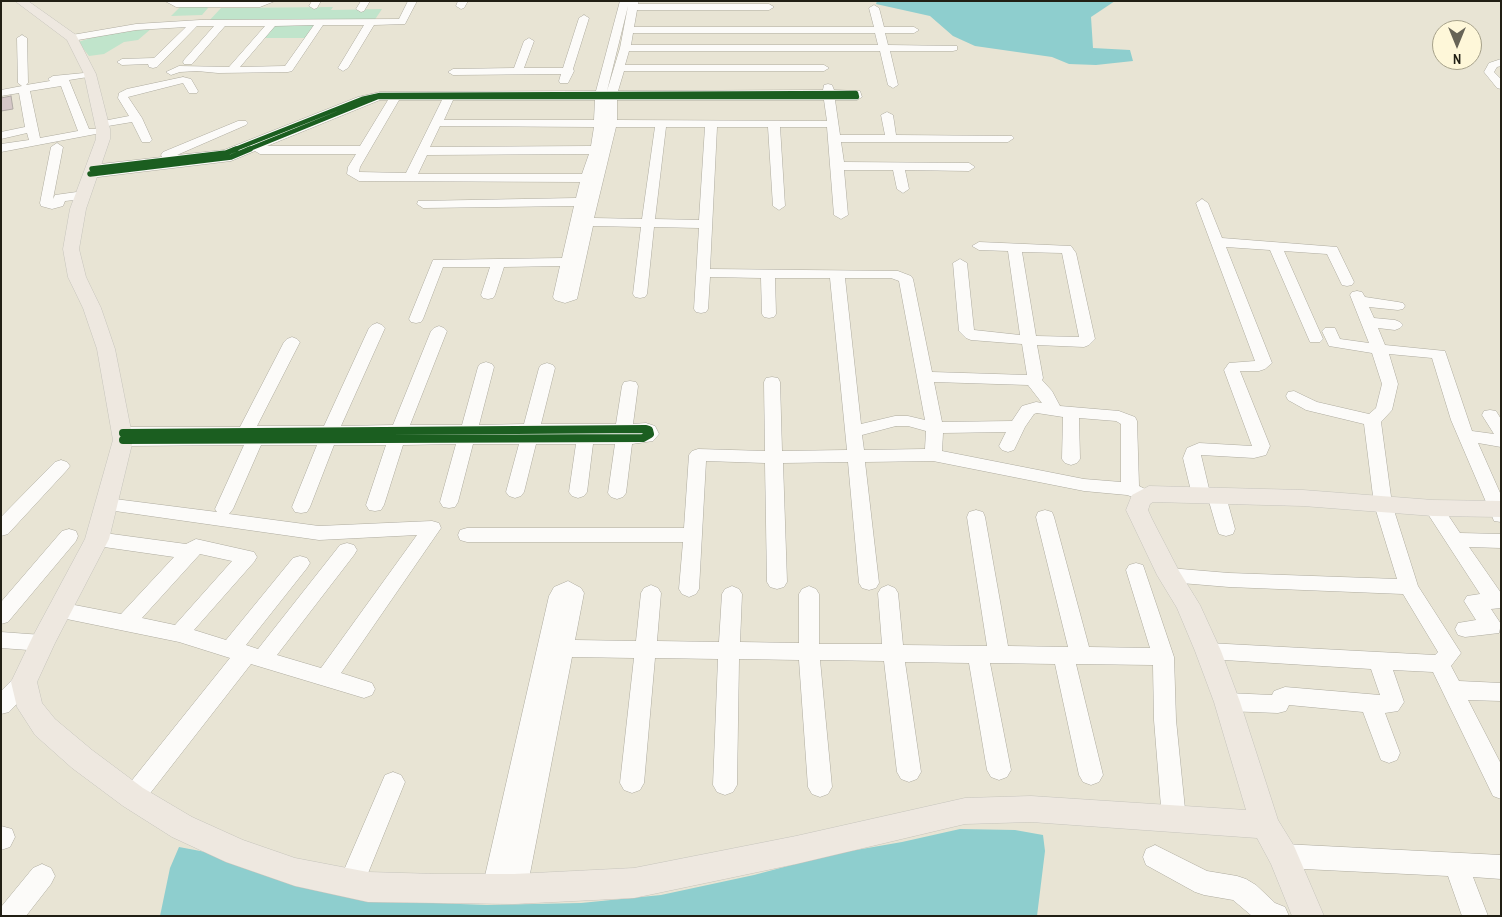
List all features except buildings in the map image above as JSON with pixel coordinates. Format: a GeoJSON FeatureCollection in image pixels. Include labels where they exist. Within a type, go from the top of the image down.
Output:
{"type":"FeatureCollection","features":[{"type":"Feature","properties":{"kind":"main road"},"geometry":{"type":"LineString","coordinates":[[20,1],[72,38],[90,75],[103,131],[72,231],[71,249],[77,277],[92,308],[106,350],[123,436],[97,539],[42,642],[24,682],[30,706],[45,727],[82,759],[133,796],[182,827],[237,852],[295,872],[368,887],[437,889],[504,889],[634,883],[796,850],[965,811],[1031,809],[1265,825]]}},
{"type":"Feature","properties":{"kind":"main road"},"geometry":{"type":"LineString","coordinates":[[1308,916],[1283,856],[1265,825],[1227,702],[1208,651],[1188,605],[1169,575],[1137,510],[1140,500],[1137,492],[1302,498],[1500,512]]}},
{"type":"Feature","properties":{"kind":"street"},"geometry":{"type":"LineString","coordinates":[[171,2],[260,4],[270,1]]}},
{"type":"Feature","properties":{"kind":"street"},"geometry":{"type":"LineString","coordinates":[[72,38],[136,27],[197,24],[402,22],[414,1]]}},
{"type":"Feature","properties":{"kind":"street"},"geometry":{"type":"LineString","coordinates":[[122,62],[155,63],[219,3]]}},
{"type":"Feature","properties":{"kind":"street"},"geometry":{"type":"LineString","coordinates":[[631,3],[727,4],[818,30],[914,30]]}},
{"type":"Feature","properties":{"kind":"street"},"geometry":{"type":"LineString","coordinates":[[607,95],[620,68],[629,30],[631,3]]}},
{"type":"Feature","properties":{"kind":"street"},"geometry":{"type":"LineString","coordinates":[[416,319],[438,263],[574,262],[605,124],[607,95],[631,3]]}},
{"type":"Feature","properties":{"kind":"street"},"geometry":{"type":"LineString","coordinates":[[874,8],[893,85]]}},
{"type":"Feature","properties":{"kind":"street"},"geometry":{"type":"LineString","coordinates":[[629,30],[768,15]]}},
{"type":"Feature","properties":{"kind":"street"},"geometry":{"type":"LineString","coordinates":[[558,93],[569,71],[584,18]]}},
{"type":"Feature","properties":{"kind":"street"},"geometry":{"type":"LineString","coordinates":[[343,68],[370,22]]}},
{"type":"Feature","properties":{"kind":"street"},"geometry":{"type":"LineString","coordinates":[[188,62],[222,23]]}},
{"type":"Feature","properties":{"kind":"street"},"geometry":{"type":"LineString","coordinates":[[232,70],[272,23]]}},
{"type":"Feature","properties":{"kind":"street"},"geometry":{"type":"LineString","coordinates":[[171,72],[179,69],[197,68],[232,70],[288,69],[320,23]]}},
{"type":"Feature","properties":{"kind":"street"},"geometry":{"type":"LineString","coordinates":[[818,30],[829,95],[842,215]]}},
{"type":"Feature","properties":{"kind":"street"},"geometry":{"type":"LineString","coordinates":[[22,38],[24,86],[31,129],[36,143]]}},
{"type":"Feature","properties":{"kind":"street"},"geometry":{"type":"LineString","coordinates":[[518,71],[529,41]]}},
{"type":"Feature","properties":{"kind":"street"},"geometry":{"type":"LineString","coordinates":[[625,48],[953,48]]}},
{"type":"Feature","properties":{"kind":"street"},"geometry":{"type":"LineString","coordinates":[[1489,72],[1492,65],[1501,62]]}},
{"type":"Feature","properties":{"kind":"street"},"geometry":{"type":"LineString","coordinates":[[620,68],[824,68]]}},
{"type":"Feature","properties":{"kind":"street"},"geometry":{"type":"LineString","coordinates":[[453,72],[569,71]]}},
{"type":"Feature","properties":{"kind":"street"},"geometry":{"type":"LineString","coordinates":[[1489,72],[1501,73]]}},
{"type":"Feature","properties":{"kind":"street"},"geometry":{"type":"LineString","coordinates":[[1489,72],[1501,86]]}},
{"type":"Feature","properties":{"kind":"street"},"geometry":{"type":"LineString","coordinates":[[1,86],[65,82],[90,75]]}},
{"type":"Feature","properties":{"kind":"street"},"geometry":{"type":"LineString","coordinates":[[1,93],[24,86],[90,75]]}},
{"type":"Feature","properties":{"kind":"street"},"geometry":{"type":"LineString","coordinates":[[146,140],[136,118],[123,98],[125,93],[183,80],[187,81],[193,91]]}},
{"type":"Feature","properties":{"kind":"street"},"geometry":{"type":"LineString","coordinates":[[65,82],[85,133]]}},
{"type":"Feature","properties":{"kind":"street"},"geometry":{"type":"LineString","coordinates":[[91,172],[226,153],[372,96],[558,93],[607,95]]}},
{"type":"Feature","properties":{"kind":"street"},"geometry":{"type":"LineString","coordinates":[[91,172],[231,157],[378,97],[829,95]]}},
{"type":"Feature","properties":{"kind":"street"},"geometry":{"type":"LineString","coordinates":[[395,97],[354,167],[354,174],[359,177],[588,178]]}},
{"type":"Feature","properties":{"kind":"street"},"geometry":{"type":"LineString","coordinates":[[410,177],[449,97]]}},
{"type":"Feature","properties":{"kind":"street"},"geometry":{"type":"LineString","coordinates":[[887,115],[891,138]]}},
{"type":"Feature","properties":{"kind":"street"},"geometry":{"type":"LineString","coordinates":[[1,153],[57,147],[136,118]]}},
{"type":"Feature","properties":{"kind":"street"},"geometry":{"type":"LineString","coordinates":[[146,164],[242,124]]}},
{"type":"Feature","properties":{"kind":"street"},"geometry":{"type":"LineString","coordinates":[[436,124],[831,124]]}},
{"type":"Feature","properties":{"kind":"street"},"geometry":{"type":"LineString","coordinates":[[582,222],[582,202],[605,124]]}},
{"type":"Feature","properties":{"kind":"street"},"geometry":{"type":"LineString","coordinates":[[640,294],[661,124]]}},
{"type":"Feature","properties":{"kind":"street"},"geometry":{"type":"LineString","coordinates":[[701,309],[711,124]]}},
{"type":"Feature","properties":{"kind":"street"},"geometry":{"type":"LineString","coordinates":[[774,124],[779,206]]}},
{"type":"Feature","properties":{"kind":"street"},"geometry":{"type":"LineString","coordinates":[[1,136],[31,129]]}},
{"type":"Feature","properties":{"kind":"street"},"geometry":{"type":"LineString","coordinates":[[1,148],[103,131]]}},
{"type":"Feature","properties":{"kind":"street"},"geometry":{"type":"LineString","coordinates":[[834,138],[1008,138]]}},
{"type":"Feature","properties":{"kind":"street"},"geometry":{"type":"LineString","coordinates":[[57,147],[46,203],[52,205],[58,203],[60,198],[84,195]]}},
{"type":"Feature","properties":{"kind":"street"},"geometry":{"type":"LineString","coordinates":[[252,150],[364,150]]}},
{"type":"Feature","properties":{"kind":"street"},"geometry":{"type":"LineString","coordinates":[[423,151],[596,150]]}},
{"type":"Feature","properties":{"kind":"street"},"geometry":{"type":"LineString","coordinates":[[838,166],[969,167]]}},
{"type":"Feature","properties":{"kind":"street"},"geometry":{"type":"LineString","coordinates":[[898,167],[903,189]]}},
{"type":"Feature","properties":{"kind":"street"},"geometry":{"type":"LineString","coordinates":[[423,204],[582,202]]}},
{"type":"Feature","properties":{"kind":"street"},"geometry":{"type":"LineString","coordinates":[[1202,204],[1264,364],[1259,366],[1235,366],[1232,370],[1261,446],[1260,451],[1199,449],[1193,452],[1192,458],[1226,529]]}},
{"type":"Feature","properties":{"kind":"street"},"geometry":{"type":"LineString","coordinates":[[582,222],[705,224]]}},
{"type":"Feature","properties":{"kind":"street"},"geometry":{"type":"LineString","coordinates":[[1217,242],[1332,250],[1347,282]]}},
{"type":"Feature","properties":{"kind":"street"},"geometry":{"type":"LineString","coordinates":[[960,263],[967,331],[977,337],[1084,342],[1087,339],[1069,253],[1066,249],[979,246]]}},
{"type":"Feature","properties":{"kind":"street"},"geometry":{"type":"LineString","coordinates":[[1014,246],[1035,378],[1033,380]]}},
{"type":"Feature","properties":{"kind":"street"},"geometry":{"type":"LineString","coordinates":[[1275,246],[1315,339]]}},
{"type":"Feature","properties":{"kind":"street"},"geometry":{"type":"LineString","coordinates":[[488,295],[498,263]]}},
{"type":"Feature","properties":{"kind":"street"},"geometry":{"type":"LineString","coordinates":[[703,273],[893,274],[906,279],[935,428],[933,455]]}},
{"type":"Feature","properties":{"kind":"street"},"geometry":{"type":"LineString","coordinates":[[768,273],[769,314]]}},
{"type":"Feature","properties":{"kind":"street"},"geometry":{"type":"LineString","coordinates":[[838,274],[869,583]]}},
{"type":"Feature","properties":{"kind":"street"},"geometry":{"type":"LineString","coordinates":[[1372,420],[1384,410],[1390,384],[1369,322],[1358,298],[1398,306]]}},
{"type":"Feature","properties":{"kind":"street"},"geometry":{"type":"LineString","coordinates":[[1369,322],[1395,325]]}},
{"type":"Feature","properties":{"kind":"street"},"geometry":{"type":"LineString","coordinates":[[301,507],[330,434],[378,328]]}},
{"type":"Feature","properties":{"kind":"street"},"geometry":{"type":"LineString","coordinates":[[375,505],[399,434],[439,330]]}},
{"type":"Feature","properties":{"kind":"street"},"geometry":{"type":"LineString","coordinates":[[1330,330],[1334,343],[1439,354],[1459,420],[1468,436],[1500,512]]}},
{"type":"Feature","properties":{"kind":"street"},"geometry":{"type":"LineString","coordinates":[[224,510],[251,435],[292,342]]}},
{"type":"Feature","properties":{"kind":"street"},"geometry":{"type":"LineString","coordinates":[[449,502],[486,367]]}},
{"type":"Feature","properties":{"kind":"street"},"geometry":{"type":"LineString","coordinates":[[515,492],[547,368]]}},
{"type":"Feature","properties":{"kind":"street"},"geometry":{"type":"LineString","coordinates":[[925,378],[1033,380],[1046,395],[1054,411]]}},
{"type":"Feature","properties":{"kind":"street"},"geometry":{"type":"LineString","coordinates":[[772,382],[776,457],[777,582]]}},
{"type":"Feature","properties":{"kind":"street"},"geometry":{"type":"LineString","coordinates":[[617,493],[630,386]]}},
{"type":"Feature","properties":{"kind":"street"},"geometry":{"type":"LineString","coordinates":[[1294,396],[1312,406],[1372,420]]}},
{"type":"Feature","properties":{"kind":"street"},"geometry":{"type":"LineString","coordinates":[[689,589],[698,455],[776,457],[856,454],[933,455],[1084,485],[1137,492],[1129,421],[1119,416],[1054,411],[1030,407],[1017,426],[1008,446]]}},
{"type":"Feature","properties":{"kind":"street"},"geometry":{"type":"LineString","coordinates":[[1071,412],[1071,459]]}},
{"type":"Feature","properties":{"kind":"street"},"geometry":{"type":"LineString","coordinates":[[1490,415],[1501,432]]}},
{"type":"Feature","properties":{"kind":"street"},"geometry":{"type":"LineString","coordinates":[[1372,420],[1383,504],[1409,587],[1450,653],[1440,664]]}},
{"type":"Feature","properties":{"kind":"street"},"geometry":{"type":"LineString","coordinates":[[853,430],[870,429],[895,421],[908,421],[935,428],[1017,426]]}},
{"type":"Feature","properties":{"kind":"street"},"geometry":{"type":"LineString","coordinates":[[123,436],[624,433]]}},
{"type":"Feature","properties":{"kind":"street"},"geometry":{"type":"LineString","coordinates":[[529,434],[586,437],[624,433]]}},
{"type":"Feature","properties":{"kind":"street"},"geometry":{"type":"LineString","coordinates":[[1468,436],[1501,441]]}},
{"type":"Feature","properties":{"kind":"street"},"geometry":{"type":"LineString","coordinates":[[578,492],[586,437]]}},
{"type":"Feature","properties":{"kind":"street"},"geometry":{"type":"LineString","coordinates":[[1,529],[61,466]]}},
{"type":"Feature","properties":{"kind":"street"},"geometry":{"type":"LineString","coordinates":[[107,504],[319,533],[432,528],[326,678]]}},
{"type":"Feature","properties":{"kind":"street"},"geometry":{"type":"LineString","coordinates":[[1433,508],[1496,602],[1474,601],[1492,627],[1465,629]]}},
{"type":"Feature","properties":{"kind":"street"},"geometry":{"type":"LineString","coordinates":[[976,517],[999,770]]}},
{"type":"Feature","properties":{"kind":"street"},"geometry":{"type":"LineString","coordinates":[[1046,517],[1072,656],[1091,775]]}},
{"type":"Feature","properties":{"kind":"street"},"geometry":{"type":"LineString","coordinates":[[467,535],[692,535]]}},
{"type":"Feature","properties":{"kind":"street"},"geometry":{"type":"LineString","coordinates":[[1,616],[69,536]]}},
{"type":"Feature","properties":{"kind":"street"},"geometry":{"type":"LineString","coordinates":[[97,539],[190,552]]}},
{"type":"Feature","properties":{"kind":"street"},"geometry":{"type":"LineString","coordinates":[[1454,540],[1501,541]]}},
{"type":"Feature","properties":{"kind":"street"},"geometry":{"type":"LineString","coordinates":[[126,622],[196,546],[246,557],[179,634]]}},
{"type":"Feature","properties":{"kind":"street"},"geometry":{"type":"LineString","coordinates":[[133,796],[246,654],[347,550]]}},
{"type":"Feature","properties":{"kind":"street"},"geometry":{"type":"LineString","coordinates":[[246,654],[300,563]]}},
{"type":"Feature","properties":{"kind":"street"},"geometry":{"type":"LineString","coordinates":[[1136,570],[1163,657],[1165,720],[1174,819]]}},
{"type":"Feature","properties":{"kind":"street"},"geometry":{"type":"LineString","coordinates":[[1169,575],[1229,580],[1409,587]]}},
{"type":"Feature","properties":{"kind":"street"},"geometry":{"type":"LineString","coordinates":[[888,592],[893,652],[909,772]]}},
{"type":"Feature","properties":{"kind":"street"},"geometry":{"type":"LineString","coordinates":[[632,783],[651,593]]}},
{"type":"Feature","properties":{"kind":"street"},"geometry":{"type":"LineString","coordinates":[[726,785],[728,650],[732,594]]}},
{"type":"Feature","properties":{"kind":"street"},"geometry":{"type":"LineString","coordinates":[[808,594],[809,650],[820,787]]}},
{"type":"Feature","properties":{"kind":"street"},"geometry":{"type":"LineString","coordinates":[[59,610],[179,634],[364,689]]}},
{"type":"Feature","properties":{"kind":"street"},"geometry":{"type":"LineString","coordinates":[[1,640],[42,642]]}},
{"type":"Feature","properties":{"kind":"street"},"geometry":{"type":"LineString","coordinates":[[504,889],[556,648],[809,650],[1163,657]]}},
{"type":"Feature","properties":{"kind":"street"},"geometry":{"type":"LineString","coordinates":[[1208,651],[1440,664]]}},
{"type":"Feature","properties":{"kind":"street"},"geometry":{"type":"LineString","coordinates":[[1227,702],[1278,704],[1282,697],[1285,696],[1371,704],[1393,702],[1379,661]]}},
{"type":"Feature","properties":{"kind":"street"},"geometry":{"type":"LineString","coordinates":[[1440,664],[1501,790]]}},
{"type":"Feature","properties":{"kind":"street"},"geometry":{"type":"LineString","coordinates":[[1,705],[24,682]]}},
{"type":"Feature","properties":{"kind":"street"},"geometry":{"type":"LineString","coordinates":[[1452,690],[1501,692]]}},
{"type":"Feature","properties":{"kind":"street"},"geometry":{"type":"LineString","coordinates":[[1371,704],[1389,753]]}},
{"type":"Feature","properties":{"kind":"street"},"geometry":{"type":"LineString","coordinates":[[351,884],[393,782]]}},
{"type":"Feature","properties":{"kind":"street"},"geometry":{"type":"LineString","coordinates":[[1283,856],[1501,867]]}},
{"type":"Feature","properties":{"kind":"street"},"geometry":{"type":"LineString","coordinates":[[1155,857],[1204,883],[1237,888],[1247,894],[1266,913],[1276,916]]}},
{"type":"Feature","properties":{"kind":"street"},"geometry":{"type":"LineString","coordinates":[[1456,864],[1475,916]]}},
{"type":"Feature","properties":{"kind":"street"},"geometry":{"type":"LineString","coordinates":[[10,916],[42,876]]}},
{"type":"Feature","properties":{"kind":"green space"},"geometry":{"type":"Polygon","coordinates":[[[181,6],[208,8],[202,15],[171,16],[181,6]]]}},
{"type":"Feature","properties":{"kind":"green space"},"geometry":{"type":"Polygon","coordinates":[[[333,7],[331,10],[382,9],[374,21],[208,22],[221,8],[333,7]]]}},
{"type":"Feature","properties":{"kind":"green space"},"geometry":{"type":"Polygon","coordinates":[[[273,25],[314,25],[305,38],[262,38],[273,25]]]}},
{"type":"Feature","properties":{"kind":"green space"},"geometry":{"type":"Polygon","coordinates":[[[152,28],[138,40],[124,42],[104,54],[89,56],[78,42],[97,36],[152,28]]]}},
{"type":"Feature","properties":{"kind":"water"},"geometry":{"type":"Polygon","coordinates":[[[877,1],[1115,1],[1091,17],[1093,48],[1130,50],[1133,61],[1096,65],[1069,64],[1052,57],[975,46],[953,36],[930,16],[876,4],[877,1]]]}},
{"type":"Feature","properties":{"kind":"water"},"geometry":{"type":"Polygon","coordinates":[[[960,829],[1015,830],[1043,835],[1045,851],[1037,916],[160,916],[170,868],[179,847],[211,853],[406,902],[487,905],[581,903],[661,895],[754,875],[833,854],[902,842],[960,829]]]}},
{"type":"Feature","properties":{"kind":"cycle path"},"geometry":{"type":"LineString","coordinates":[[90,174],[231,157],[378,97],[857,97],[856,93],[380,95],[362,99],[226,153],[92,169]]}},
{"type":"Feature","properties":{"kind":"cycle path"},"geometry":{"type":"LineString","coordinates":[[123,433],[646,429],[649,430],[650,434],[643,438],[123,440]]}}]}
